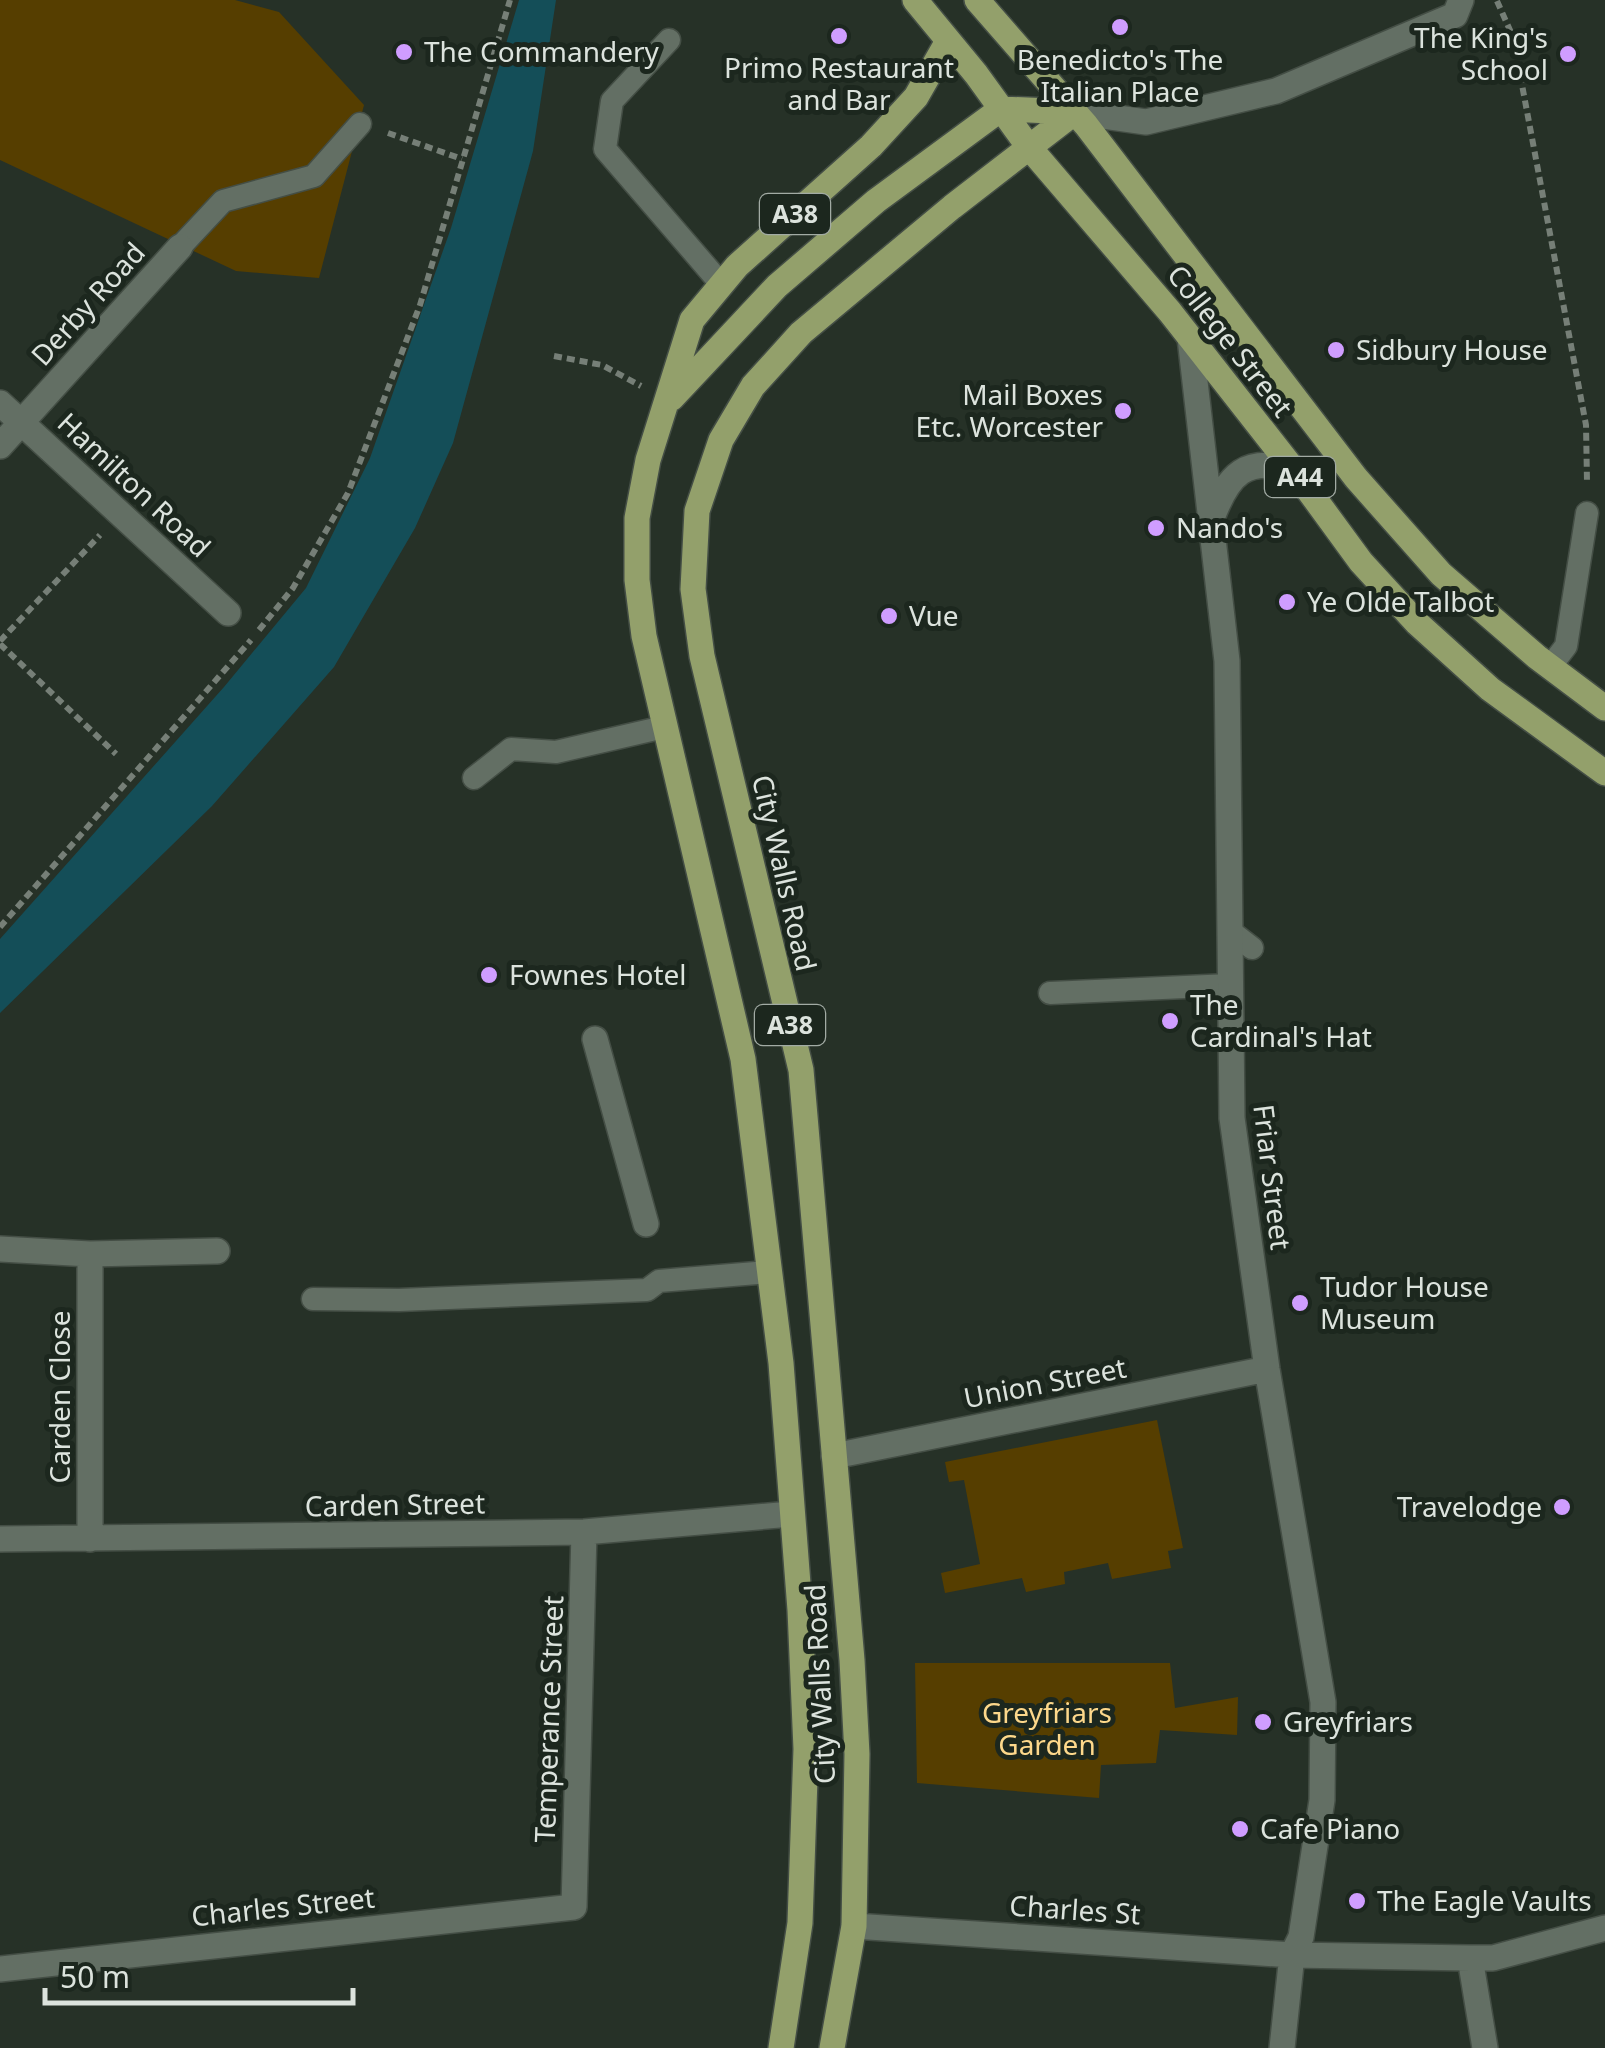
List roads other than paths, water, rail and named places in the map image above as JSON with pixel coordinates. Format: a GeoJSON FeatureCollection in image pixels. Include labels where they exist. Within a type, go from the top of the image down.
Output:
{"type":"FeatureCollection","features":[{"type":"Feature","properties":{"kind":"main road","name":"A44"},"geometry":{"type":"LineString","coordinates":[[915,0],[1028,146]]}},
{"type":"Feature","properties":{"kind":"main road","name":"A44"},"geometry":{"type":"LineString","coordinates":[[977,0],[1075,112]]}},
{"type":"Feature","properties":{"kind":"main road","name":"City Walls Road"},"geometry":{"type":"LineString","coordinates":[[781,2048],[800,1923],[806,1829],[800,1610],[781,1364],[743,1059],[644,636],[637,580],[637,518],[648,460],[692,320],[738,266],[871,146],[916,96],[948,40]]}},
{"type":"Feature","properties":{"kind":"main road","name":"City Walls Road"},"geometry":{"type":"LineString","coordinates":[[668,401],[776,286],[876,201],[1001,109]]}},
{"type":"Feature","properties":{"kind":"main road"},"geometry":{"type":"LineString","coordinates":[[1001,109],[1075,112]]}},
{"type":"Feature","properties":{"kind":"main road","name":"City Walls Road"},"geometry":{"type":"LineString","coordinates":[[832,2048],[854,1926],[856,1735],[852,1660],[800,1070],[702,656],[693,589],[698,511],[721,440],[752,386],[802,333],[1028,146],[1075,112]]}},
{"type":"Feature","properties":{"kind":"main road","name":"College Street"},"geometry":{"type":"LineString","coordinates":[[1075,112],[1356,478],[1441,574],[1550,668],[1605,708]]}},
{"type":"Feature","properties":{"kind":"main road","name":"College Street"},"geometry":{"type":"LineString","coordinates":[[1028,146],[1088,212],[1190,338],[1294,469],[1361,562],[1418,623],[1490,689],[1605,773]]}},
{"type":"Feature","properties":{"kind":"street"},"geometry":{"type":"LineString","coordinates":[[1075,112],[1146,122],[1276,91],[1454,14],[1462,0]]}},
{"type":"Feature","properties":{"kind":"street","name":"Derby Road"},"geometry":{"type":"LineString","coordinates":[[0,446],[180,247]]}},
{"type":"Feature","properties":{"kind":"street","name":"Friar Street"},"geometry":{"type":"LineString","coordinates":[[1190,338],[1227,662],[1232,1118],[1268,1369],[1324,1702],[1322,1800],[1301,1937],[1292,1955],[1282,2048]]}},
{"type":"Feature","properties":{"kind":"street","name":"Hamilton Road"},"geometry":{"type":"LineString","coordinates":[[0,402],[228,612]]}},
{"type":"Feature","properties":{"kind":"street"},"geometry":{"type":"LineString","coordinates":[[1212,518],[1222,490],[1241,471],[1265,462],[1294,469]]}},
{"type":"Feature","properties":{"kind":"street"},"geometry":{"type":"LineString","coordinates":[[595,1040],[646,1224]]}},
{"type":"Feature","properties":{"kind":"street"},"geometry":{"type":"LineString","coordinates":[[0,1249],[90,1254],[217,1250]]}},
{"type":"Feature","properties":{"kind":"street","name":"Carden Close"},"geometry":{"type":"LineString","coordinates":[[90,1254],[90,1540]]}},
{"type":"Feature","properties":{"kind":"street","name":"Union Street"},"geometry":{"type":"LineString","coordinates":[[834,1456],[1268,1369]]}},
{"type":"Feature","properties":{"kind":"street","name":"Carden Street"},"geometry":{"type":"LineString","coordinates":[[0,1539],[584,1532],[791,1514]]}},
{"type":"Feature","properties":{"kind":"street","name":"Temperance Street"},"geometry":{"type":"LineString","coordinates":[[574,1906],[584,1532]]}},
{"type":"Feature","properties":{"kind":"street","name":"Charles Street"},"geometry":{"type":"LineString","coordinates":[[0,1969],[574,1906]]}},
{"type":"Feature","properties":{"kind":"street","name":"Charles St"},"geometry":{"type":"LineString","coordinates":[[854,1926],[1292,1955],[1470,1958],[1493,1958],[1605,1928]]}},
{"type":"Feature","properties":{"kind":"street"},"geometry":{"type":"LineString","coordinates":[[1470,1958],[1486,2048]]}},
{"type":"Feature","properties":{"kind":"lane"},"geometry":{"type":"LineString","coordinates":[[669,40],[612,101],[604,149],[722,285]]}},
{"type":"Feature","properties":{"kind":"lane"},"geometry":{"type":"LineString","coordinates":[[180,247],[222,201],[314,176],[360,124]]}},
{"type":"Feature","properties":{"kind":"lane"},"geometry":{"type":"LineString","coordinates":[[1550,668],[1566,646],[1587,513]]}},
{"type":"Feature","properties":{"kind":"lane"},"geometry":{"type":"LineString","coordinates":[[474,778],[512,749],[556,752],[664,727]]}},
{"type":"Feature","properties":{"kind":"lane"},"geometry":{"type":"LineString","coordinates":[[1230,931],[1252,948]]}},
{"type":"Feature","properties":{"kind":"lane"},"geometry":{"type":"LineString","coordinates":[[1050,992],[1230,985]]}},
{"type":"Feature","properties":{"kind":"lane"},"geometry":{"type":"LineString","coordinates":[[313,1299],[398,1300],[647,1290],[659,1281],[769,1272]]}},
{"type":"Feature","properties":{"kind":"water"},"geometry":{"type":"Polygon","coordinates":[[[519,0],[556,0],[533,151],[453,443],[415,528],[334,667],[212,806],[0,1013],[0,939],[224,687],[306,588],[370,458],[451,228],[519,0]]]}},
{"type":"Feature","properties":{"kind":"place","name":"Benedicto's The Italian Place"},"geometry":{"type":"Point","coordinates":[1120,27]}},
{"type":"Feature","properties":{"kind":"place","name":"Primo Restaurant and Bar"},"geometry":{"type":"Point","coordinates":[839,36]}},
{"type":"Feature","properties":{"kind":"place","name":"The Commandery"},"geometry":{"type":"Point","coordinates":[404,52]}},
{"type":"Feature","properties":{"kind":"place","name":"The King's School"},"geometry":{"type":"Point","coordinates":[1568,54]}},
{"type":"Feature","properties":{"kind":"place","name":"Sidbury House"},"geometry":{"type":"Point","coordinates":[1336,350]}},
{"type":"Feature","properties":{"kind":"place","name":"Mail Boxes Etc. Worcester"},"geometry":{"type":"Point","coordinates":[1123,411]}},
{"type":"Feature","properties":{"kind":"place","name":"Nando's"},"geometry":{"type":"Point","coordinates":[1156,528]}},
{"type":"Feature","properties":{"kind":"place","name":"Ye Olde Talbot"},"geometry":{"type":"Point","coordinates":[1287,602]}},
{"type":"Feature","properties":{"kind":"place","name":"Vue"},"geometry":{"type":"Point","coordinates":[889,616]}},
{"type":"Feature","properties":{"kind":"place","name":"Fownes Hotel"},"geometry":{"type":"Point","coordinates":[489,975]}},
{"type":"Feature","properties":{"kind":"place","name":"The Cardinal's Hat"},"geometry":{"type":"Point","coordinates":[1170,1021]}},
{"type":"Feature","properties":{"kind":"place","name":"Tudor House Museum"},"geometry":{"type":"Point","coordinates":[1300,1303]}},
{"type":"Feature","properties":{"kind":"place","name":"Travelodge"},"geometry":{"type":"Point","coordinates":[1562,1507]}},
{"type":"Feature","properties":{"kind":"place","name":"Greyfriars"},"geometry":{"type":"Point","coordinates":[1263,1722]}},
{"type":"Feature","properties":{"kind":"place","name":"Cafe Piano"},"geometry":{"type":"Point","coordinates":[1240,1829]}},
{"type":"Feature","properties":{"kind":"place","name":"The Eagle Vaults"},"geometry":{"type":"Point","coordinates":[1357,1901]}},
{"type":"Feature","properties":{"kind":"park label","name":"Greyfriars Garden"},"geometry":{"type":"Point","coordinates":[1047,1729]}}]}
